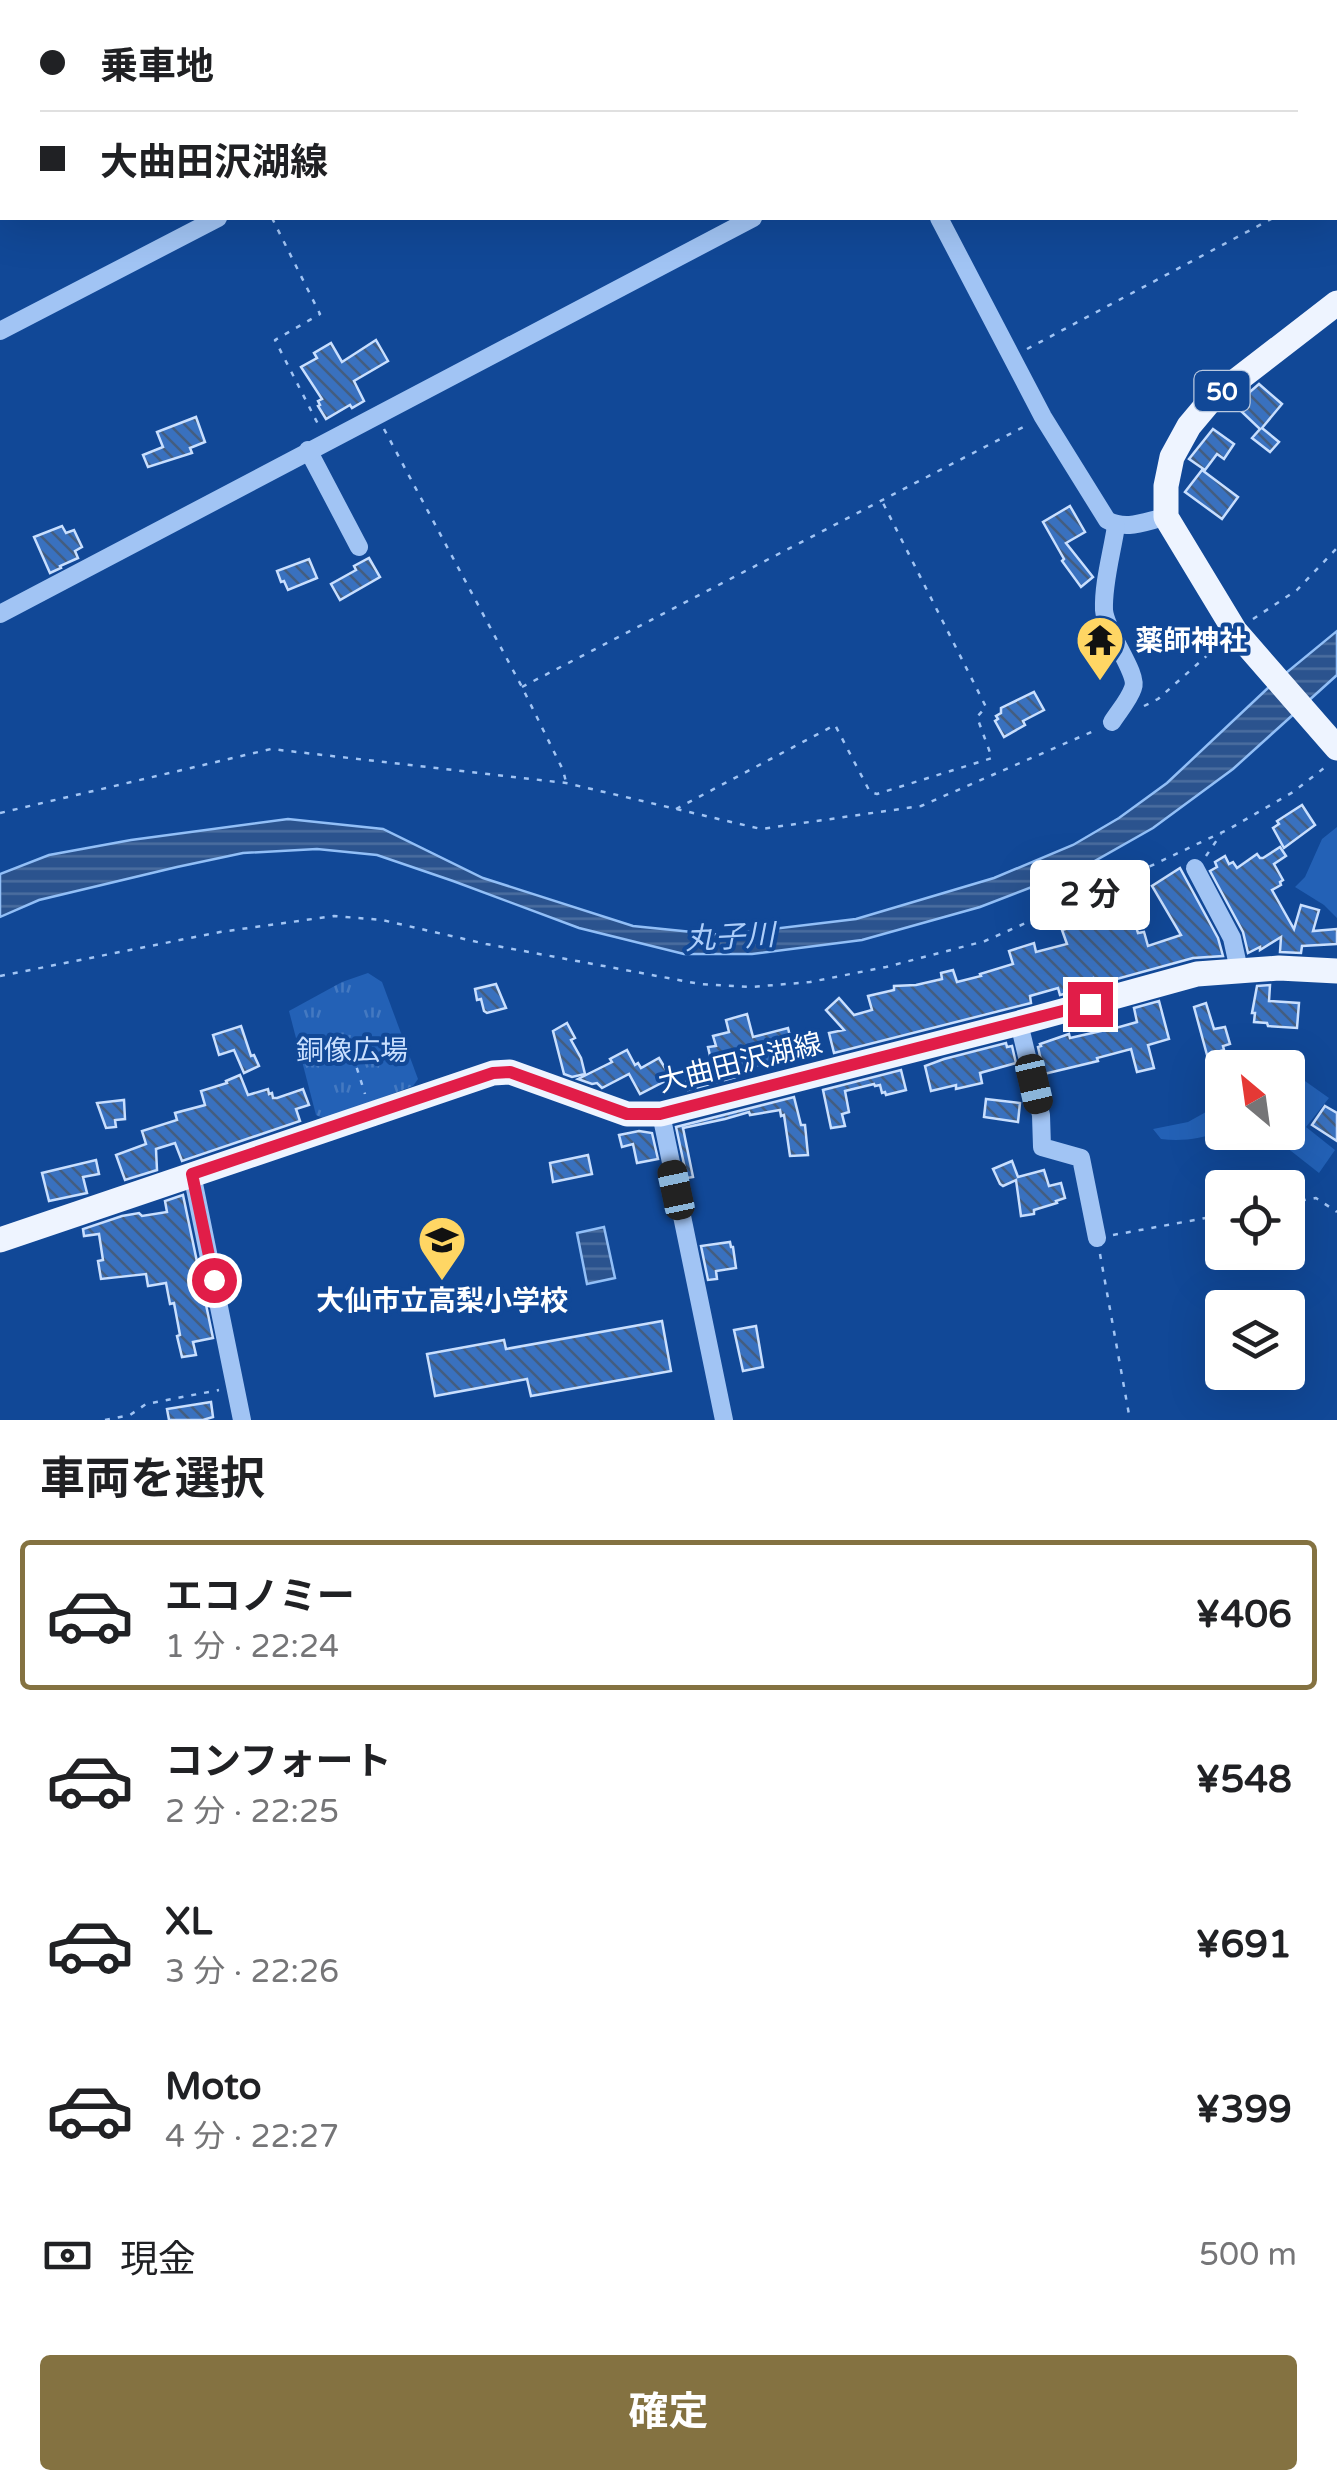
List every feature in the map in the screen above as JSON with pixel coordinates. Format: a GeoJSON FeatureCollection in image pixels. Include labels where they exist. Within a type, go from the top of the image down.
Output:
{"type":"FeatureCollection","features":[{"type":"Feature","properties":{"kind":"main road","name":"50"},"geometry":{"type":"LineString","coordinates":[[1166,517],[1166,486],[1172,457],[1189,426],[1210,400],[1337,303]]}},
{"type":"Feature","properties":{"kind":"main road"},"geometry":{"type":"LineString","coordinates":[[1166,517],[1235,631],[1337,748]]}},
{"type":"Feature","properties":{"kind":"main road","name":"大曲田沢湖線"},"geometry":{"type":"LineString","coordinates":[[0,1240],[493,1073],[510,1072],[627,1114],[660,1114],[1197,974],[1278,968],[1337,971]]}},
{"type":"Feature","properties":{"kind":"street"},"geometry":{"type":"LineString","coordinates":[[0,331],[214,220]]}},
{"type":"Feature","properties":{"kind":"street"},"geometry":{"type":"LineString","coordinates":[[0,614],[750,220]]}},
{"type":"Feature","properties":{"kind":"street"},"geometry":{"type":"LineString","coordinates":[[940,220],[1043,417],[1107,520],[1116,526],[1127,526],[1166,517]]}},
{"type":"Feature","properties":{"kind":"street"},"geometry":{"type":"LineString","coordinates":[[308,450],[359,547]]}},
{"type":"Feature","properties":{"kind":"street"},"geometry":{"type":"LineString","coordinates":[[1112,722],[1134,687],[1134,677],[1110,635],[1104,614],[1116,526]]}},
{"type":"Feature","properties":{"kind":"street"},"geometry":{"type":"LineString","coordinates":[[1195,868],[1232,938],[1239,970]]}},
{"type":"Feature","properties":{"kind":"street"},"geometry":{"type":"LineString","coordinates":[[1019,1023],[1040,1116],[1042,1147],[1081,1158],[1097,1238]]}},
{"type":"Feature","properties":{"kind":"street"},"geometry":{"type":"LineString","coordinates":[[660,1114],[724,1420]]}},
{"type":"Feature","properties":{"kind":"street"},"geometry":{"type":"LineString","coordinates":[[192,1174],[242,1420]]}},
{"type":"Feature","properties":{"kind":"path"},"geometry":{"type":"LineString","coordinates":[[273,220],[320,314],[275,340],[327,440]]}},
{"type":"Feature","properties":{"kind":"path"},"geometry":{"type":"LineString","coordinates":[[1011,358],[1268,220]]}},
{"type":"Feature","properties":{"kind":"path"},"geometry":{"type":"LineString","coordinates":[[376,414],[522,687],[566,783]]}},
{"type":"Feature","properties":{"kind":"path"},"geometry":{"type":"LineString","coordinates":[[522,687],[1043,417]]}},
{"type":"Feature","properties":{"kind":"path"},"geometry":{"type":"LineString","coordinates":[[676,809],[834,725],[870,792],[878,794],[992,758],[976,717],[986,708],[882,500]]}},
{"type":"Feature","properties":{"kind":"path"},"geometry":{"type":"LineString","coordinates":[[1143,706],[1158,699],[1235,631],[1296,590],[1337,548]]}},
{"type":"Feature","properties":{"kind":"path"},"geometry":{"type":"LineString","coordinates":[[0,813],[271,750],[566,783],[760,829],[921,806],[1112,722]]}},
{"type":"Feature","properties":{"kind":"path"},"geometry":{"type":"LineString","coordinates":[[0,976],[220,932],[334,916],[382,920],[486,944],[700,984],[751,988],[810,982],[886,968],[986,941],[1222,832],[1293,792],[1337,758]]}},
{"type":"Feature","properties":{"kind":"path"},"geometry":{"type":"LineString","coordinates":[[1195,868],[1222,832]]}},
{"type":"Feature","properties":{"kind":"path"},"geometry":{"type":"LineString","coordinates":[[348,1044],[370,1113]]}},
{"type":"Feature","properties":{"kind":"path"},"geometry":{"type":"LineString","coordinates":[[1305,1200],[1316,1198],[1337,1212]]}},
{"type":"Feature","properties":{"kind":"path"},"geometry":{"type":"LineString","coordinates":[[1130,1420],[1097,1238],[1205,1218]]}},
{"type":"Feature","properties":{"kind":"path"},"geometry":{"type":"LineString","coordinates":[[105,1420],[130,1415],[146,1404],[236,1387]]}},
{"type":"Feature","properties":{"kind":"green space"},"geometry":{"type":"Polygon","coordinates":[[[1337,827],[1337,918],[1295,887],[1305,877],[1322,839],[1337,827]]]}},
{"type":"Feature","properties":{"kind":"green space","name":"銅像広場"},"geometry":{"type":"Polygon","coordinates":[[[368,973],[382,982],[418,1079],[413,1086],[325,1119],[316,1115],[289,1011],[342,982],[368,973]]]}},
{"type":"Feature","properties":{"kind":"green space"},"geometry":{"type":"Polygon","coordinates":[[[1305,1081],[1329,1098],[1306,1127],[1335,1150],[1319,1173],[1290,1150],[1305,1150],[1305,1081]]]}},
{"type":"Feature","properties":{"kind":"green space"},"geometry":{"type":"Polygon","coordinates":[[[1205,1112],[1205,1136],[1161,1139],[1153,1129],[1188,1122],[1205,1112]]]}},
{"type":"Feature","properties":{"kind":"water","name":"丸子川"},"geometry":{"type":"Polygon","coordinates":[[[1337,631],[1337,675],[1233,769],[1153,828],[1084,867],[980,907],[862,940],[752,954],[684,954],[579,928],[377,855],[317,849],[243,853],[177,867],[39,900],[0,917],[0,874],[49,855],[288,819],[383,829],[483,878],[633,926],[722,935],[856,919],[994,878],[1073,845],[1119,818],[1167,783],[1269,687],[1337,631]]]}},
{"type":"Feature","properties":{"kind":"water"},"geometry":{"type":"Polygon","coordinates":[[[604,1227],[615,1278],[587,1284],[577,1233],[604,1227]]]}},
{"type":"Feature","properties":{"kind":"building"},"geometry":{"type":"Polygon","coordinates":[[[376,340],[388,361],[354,381],[364,401],[326,419],[318,406],[322,399],[301,367],[331,343],[342,362],[376,340]]]}},
{"type":"Feature","properties":{"kind":"building"},"geometry":{"type":"Polygon","coordinates":[[[1259,384],[1282,404],[1262,428],[1279,442],[1270,452],[1252,438],[1260,429],[1236,404],[1259,384]]]}},
{"type":"Feature","properties":{"kind":"building"},"geometry":{"type":"Polygon","coordinates":[[[196,417],[205,442],[190,448],[192,453],[148,467],[143,455],[163,447],[157,432],[196,417]]]}},
{"type":"Feature","properties":{"kind":"building"},"geometry":{"type":"Polygon","coordinates":[[[1213,429],[1234,444],[1224,459],[1217,454],[1205,470],[1189,459],[1213,429]]]}},
{"type":"Feature","properties":{"kind":"building"},"geometry":{"type":"Polygon","coordinates":[[[1202,470],[1238,497],[1222,519],[1185,492],[1202,470]]]}},
{"type":"Feature","properties":{"kind":"building"},"geometry":{"type":"Polygon","coordinates":[[[1070,506],[1085,532],[1066,543],[1093,577],[1081,587],[1062,561],[1043,522],[1070,506]]]}},
{"type":"Feature","properties":{"kind":"building"},"geometry":{"type":"Polygon","coordinates":[[[62,526],[66,533],[74,530],[82,547],[75,551],[78,558],[50,573],[34,537],[62,526]]]}},
{"type":"Feature","properties":{"kind":"building"},"geometry":{"type":"Polygon","coordinates":[[[369,558],[380,577],[340,600],[331,584],[369,558]]]}},
{"type":"Feature","properties":{"kind":"building"},"geometry":{"type":"Polygon","coordinates":[[[309,559],[317,578],[288,590],[277,571],[309,559]]]}},
{"type":"Feature","properties":{"kind":"building"},"geometry":{"type":"Polygon","coordinates":[[[1034,692],[1044,710],[1004,737],[995,721],[1001,708],[1034,692]]]}},
{"type":"Feature","properties":{"kind":"building"},"geometry":{"type":"Polygon","coordinates":[[[1302,805],[1315,825],[1284,848],[1273,828],[1302,805]]]}},
{"type":"Feature","properties":{"kind":"building"},"geometry":{"type":"Polygon","coordinates":[[[1280,847],[1286,856],[1274,864],[1283,880],[1272,890],[1294,929],[1301,905],[1319,910],[1313,931],[1337,929],[1337,944],[1302,946],[1301,953],[1280,952],[1281,937],[1248,953],[1243,932],[1210,871],[1225,856],[1237,868],[1257,854],[1263,858],[1280,847]]]}},
{"type":"Feature","properties":{"kind":"building"},"geometry":{"type":"Polygon","coordinates":[[[1180,868],[1218,938],[1223,956],[1193,958],[1095,985],[1093,978],[1070,985],[1072,992],[1060,995],[1058,988],[1030,996],[1031,1003],[834,1053],[829,1033],[844,1030],[826,1010],[839,998],[854,1015],[872,1010],[868,996],[894,990],[894,986],[942,979],[941,973],[953,970],[957,982],[981,976],[1013,964],[1009,951],[1034,943],[1036,952],[1067,944],[1062,930],[1129,904],[1138,933],[1144,932],[1148,946],[1181,935],[1152,886],[1180,868]]]}},
{"type":"Feature","properties":{"kind":"building"},"geometry":{"type":"Polygon","coordinates":[[[496,984],[506,1008],[487,1013],[481,999],[477,1000],[475,989],[496,984]]]}},
{"type":"Feature","properties":{"kind":"building"},"geometry":{"type":"Polygon","coordinates":[[[1270,985],[1269,1001],[1299,1003],[1297,1028],[1254,1022],[1257,986],[1270,985]]]}},
{"type":"Feature","properties":{"kind":"building"},"geometry":{"type":"Polygon","coordinates":[[[1159,1001],[1169,1039],[1148,1045],[1154,1068],[1137,1072],[1131,1049],[1044,1074],[1040,1044],[1069,1034],[1070,1038],[1101,1031],[1098,1019],[1113,1014],[1116,1028],[1137,1022],[1134,1008],[1159,1001]]]}},
{"type":"Feature","properties":{"kind":"building"},"geometry":{"type":"Polygon","coordinates":[[[1206,1003],[1214,1029],[1225,1027],[1230,1044],[1223,1046],[1224,1050],[1206,1050],[1194,1007],[1206,1003]]]}},
{"type":"Feature","properties":{"kind":"building"},"geometry":{"type":"Polygon","coordinates":[[[747,1014],[753,1037],[788,1028],[795,1057],[749,1067],[751,1073],[688,1090],[686,1082],[701,1079],[699,1070],[709,1068],[708,1047],[716,1046],[713,1036],[729,1032],[726,1020],[747,1014]]]}},
{"type":"Feature","properties":{"kind":"building"},"geometry":{"type":"Polygon","coordinates":[[[567,1023],[585,1074],[572,1077],[564,1074],[553,1031],[567,1023]]]}},
{"type":"Feature","properties":{"kind":"building"},"geometry":{"type":"Polygon","coordinates":[[[241,1026],[251,1056],[259,1066],[244,1073],[234,1050],[219,1055],[213,1035],[241,1026]]]}},
{"type":"Feature","properties":{"kind":"building"},"geometry":{"type":"Polygon","coordinates":[[[1006,1043],[1007,1047],[1012,1046],[1016,1063],[980,1073],[982,1083],[931,1091],[925,1066],[1006,1043]]]}},
{"type":"Feature","properties":{"kind":"building"},"geometry":{"type":"Polygon","coordinates":[[[627,1050],[641,1068],[659,1058],[671,1078],[640,1094],[629,1074],[602,1088],[578,1079],[612,1062],[610,1059],[627,1050]]]}},
{"type":"Feature","properties":{"kind":"building"},"geometry":{"type":"Polygon","coordinates":[[[901,1070],[906,1090],[886,1095],[880,1085],[874,1084],[845,1091],[849,1112],[842,1114],[845,1126],[831,1128],[823,1090],[901,1070]]]}},
{"type":"Feature","properties":{"kind":"building"},"geometry":{"type":"Polygon","coordinates":[[[240,1075],[248,1095],[268,1089],[277,1098],[303,1089],[309,1105],[296,1109],[300,1121],[182,1161],[175,1143],[156,1149],[157,1170],[125,1180],[116,1155],[146,1144],[142,1131],[177,1120],[175,1113],[205,1105],[201,1091],[240,1075]]]}},
{"type":"Feature","properties":{"kind":"building"},"geometry":{"type":"Polygon","coordinates":[[[794,1097],[801,1125],[805,1125],[808,1155],[790,1156],[780,1110],[750,1115],[749,1112],[683,1128],[693,1177],[687,1178],[676,1127],[794,1097]]]}},
{"type":"Feature","properties":{"kind":"building"},"geometry":{"type":"Polygon","coordinates":[[[986,1099],[1020,1103],[1018,1122],[984,1117],[986,1099]]]}},
{"type":"Feature","properties":{"kind":"building"},"geometry":{"type":"Polygon","coordinates":[[[124,1100],[125,1119],[115,1120],[116,1127],[106,1128],[97,1103],[124,1100]]]}},
{"type":"Feature","properties":{"kind":"building"},"geometry":{"type":"Polygon","coordinates":[[[1325,1106],[1337,1113],[1337,1141],[1312,1125],[1325,1106]]]}},
{"type":"Feature","properties":{"kind":"building"},"geometry":{"type":"Polygon","coordinates":[[[652,1133],[658,1159],[637,1163],[633,1144],[622,1147],[619,1135],[652,1133]]]}},
{"type":"Feature","properties":{"kind":"building"},"geometry":{"type":"Polygon","coordinates":[[[588,1155],[592,1174],[553,1182],[550,1163],[588,1155]]]}},
{"type":"Feature","properties":{"kind":"building"},"geometry":{"type":"Polygon","coordinates":[[[96,1160],[99,1174],[83,1177],[87,1193],[49,1201],[42,1173],[96,1160]]]}},
{"type":"Feature","properties":{"kind":"building"},"geometry":{"type":"Polygon","coordinates":[[[1012,1161],[1018,1177],[1044,1170],[1049,1186],[1061,1183],[1065,1198],[1034,1210],[1034,1214],[1021,1216],[1016,1180],[1003,1186],[993,1169],[1012,1161]]]}},
{"type":"Feature","properties":{"kind":"building"},"geometry":{"type":"Polygon","coordinates":[[[183,1195],[213,1338],[193,1342],[196,1355],[182,1357],[174,1303],[170,1304],[166,1283],[148,1286],[146,1274],[101,1279],[99,1234],[84,1236],[83,1229],[122,1216],[167,1212],[165,1201],[183,1195]]]}},
{"type":"Feature","properties":{"kind":"building"},"geometry":{"type":"Polygon","coordinates":[[[730,1242],[736,1268],[716,1271],[717,1279],[708,1280],[701,1246],[730,1242]]]}},
{"type":"Feature","properties":{"kind":"building"},"geometry":{"type":"Polygon","coordinates":[[[662,1321],[671,1371],[531,1396],[527,1379],[435,1396],[427,1354],[504,1340],[506,1349],[662,1321]]]}},
{"type":"Feature","properties":{"kind":"building"},"geometry":{"type":"Polygon","coordinates":[[[756,1326],[763,1367],[743,1371],[734,1330],[756,1326]]]}},
{"type":"Feature","properties":{"kind":"building"},"geometry":{"type":"Polygon","coordinates":[[[211,1402],[213,1417],[169,1420],[167,1409],[211,1402]]]}},
{"type":"Feature","properties":{"kind":"place","name":"薬師神社"},"geometry":{"type":"Point","coordinates":[1100,682]}},
{"type":"Feature","properties":{"kind":"place","name":"大仙市立高梨小学校"},"geometry":{"type":"Point","coordinates":[442,1282]}},
{"type":"Feature","properties":{"kind":"route"},"geometry":{"type":"LineString","coordinates":[[214,1280],[192,1174],[493,1073],[510,1072],[627,1114],[660,1114],[1090,1004]]}}]}
